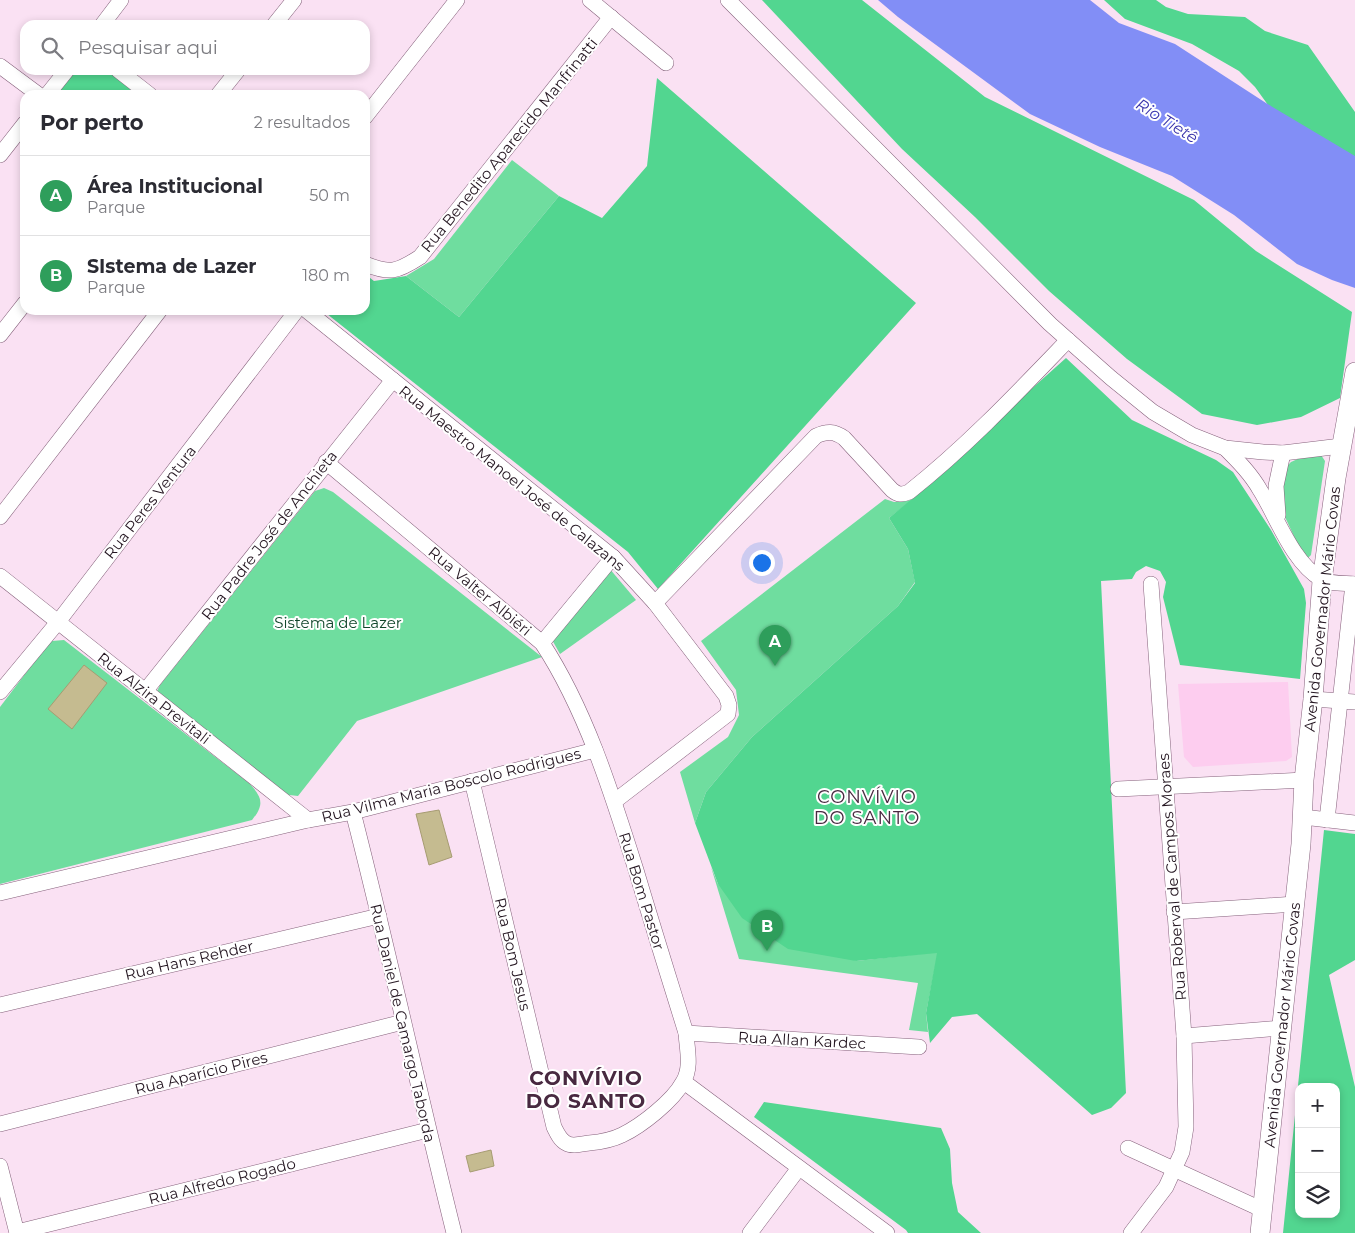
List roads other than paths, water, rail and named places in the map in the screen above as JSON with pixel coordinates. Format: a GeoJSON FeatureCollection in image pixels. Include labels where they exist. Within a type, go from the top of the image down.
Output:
{"type":"FeatureCollection","features":[{"type":"Feature","properties":{"kind":"main road","name":"Avenida Governador Mário Covas"},"geometry":{"type":"LineString","coordinates":[[1260,1233],[1295,904],[1322,580],[1341,446],[1355,372]]}},
{"type":"Feature","properties":{"kind":"street"},"geometry":{"type":"LineString","coordinates":[[106,20],[121,0]]}},
{"type":"Feature","properties":{"kind":"street"},"geometry":{"type":"LineString","coordinates":[[278,20],[294,0]]}},
{"type":"Feature","properties":{"kind":"street"},"geometry":{"type":"LineString","coordinates":[[370,111],[457,0]]}},
{"type":"Feature","properties":{"kind":"street"},"geometry":{"type":"LineString","coordinates":[[590,0],[666,63]]}},
{"type":"Feature","properties":{"kind":"street"},"geometry":{"type":"LineString","coordinates":[[728,0],[1021,296],[1068,340],[1153,412],[1192,435],[1225,448],[1283,453],[1341,446]]}},
{"type":"Feature","properties":{"kind":"street","name":"Rua Benedito Aparecido Manfrinatti"},"geometry":{"type":"LineString","coordinates":[[370,266],[382,271],[403,268],[420,257],[612,17]]}},
{"type":"Feature","properties":{"kind":"street"},"geometry":{"type":"LineString","coordinates":[[0,66],[31,90]]}},
{"type":"Feature","properties":{"kind":"street"},"geometry":{"type":"LineString","coordinates":[[51,90],[63,75]]}},
{"type":"Feature","properties":{"kind":"street"},"geometry":{"type":"LineString","coordinates":[[124,75],[144,90]]}},
{"type":"Feature","properties":{"kind":"street"},"geometry":{"type":"LineString","coordinates":[[222,90],[234,75]]}},
{"type":"Feature","properties":{"kind":"street"},"geometry":{"type":"LineString","coordinates":[[0,155],[20,129]]}},
{"type":"Feature","properties":{"kind":"street"},"geometry":{"type":"LineString","coordinates":[[0,335],[20,310]]}},
{"type":"Feature","properties":{"kind":"street"},"geometry":{"type":"LineString","coordinates":[[0,517],[156,315]]}},
{"type":"Feature","properties":{"kind":"street","name":"Rua Peres Ventura"},"geometry":{"type":"LineString","coordinates":[[0,692],[58,622],[294,315]]}},
{"type":"Feature","properties":{"kind":"street","name":"Rua Maestro Manoel José de Calazans"},"geometry":{"type":"LineString","coordinates":[[312,315],[613,557],[655,603],[726,696],[729,706],[728,714],[614,801]]}},
{"type":"Feature","properties":{"kind":"street"},"geometry":{"type":"LineString","coordinates":[[655,603],[816,436],[824,433],[837,433],[844,438],[892,490],[897,494],[909,492],[964,446],[1068,340]]}},
{"type":"Feature","properties":{"kind":"street","name":"Rua Padre José de Anchieta"},"geometry":{"type":"LineString","coordinates":[[146,690],[393,380]]}},
{"type":"Feature","properties":{"kind":"street"},"geometry":{"type":"LineString","coordinates":[[1225,448],[1246,470],[1260,489],[1299,558],[1310,571],[1322,580],[1354,584],[1348,701],[1327,820]]}},
{"type":"Feature","properties":{"kind":"street"},"geometry":{"type":"LineString","coordinates":[[1280,525],[1276,486],[1283,453]]}},
{"type":"Feature","properties":{"kind":"street","name":"Rua Valter Albiéri"},"geometry":{"type":"LineString","coordinates":[[326,462],[542,643],[557,666],[595,750]]}},
{"type":"Feature","properties":{"kind":"street"},"geometry":{"type":"LineString","coordinates":[[542,643],[613,557]]}},
{"type":"Feature","properties":{"kind":"street","name":"Rua Alzira Previtali"},"geometry":{"type":"LineString","coordinates":[[0,576],[308,820]]}},
{"type":"Feature","properties":{"kind":"street","name":"Rua Roberval de Campos Moraes"},"geometry":{"type":"LineString","coordinates":[[1131,1233],[1166,1187],[1182,1152],[1186,1127],[1184,1036],[1151,584]]}},
{"type":"Feature","properties":{"kind":"street"},"geometry":{"type":"LineString","coordinates":[[1313,699],[1348,701]]}},
{"type":"Feature","properties":{"kind":"street","name":"Rua Vilma Maria Boscolo Rodrigues"},"geometry":{"type":"LineString","coordinates":[[0,893],[308,820],[353,812],[595,750]]}},
{"type":"Feature","properties":{"kind":"street","name":"Rua Bom Pastor"},"geometry":{"type":"LineString","coordinates":[[595,750],[614,801],[686,1033],[688,1064],[684,1082]]}},
{"type":"Feature","properties":{"kind":"street"},"geometry":{"type":"LineString","coordinates":[[1118,790],[1304,780]]}},
{"type":"Feature","properties":{"kind":"street","name":"Rua Bom Jesus"},"geometry":{"type":"LineString","coordinates":[[472,781],[554,1128],[560,1138],[566,1143],[576,1145],[604,1141],[622,1135],[640,1124],[669,1099],[684,1082]]}},
{"type":"Feature","properties":{"kind":"street","name":"Rua Daniel de Camargo Taborda"},"geometry":{"type":"LineString","coordinates":[[353,812],[454,1233]]}},
{"type":"Feature","properties":{"kind":"street"},"geometry":{"type":"LineString","coordinates":[[1303,818],[1355,823]]}},
{"type":"Feature","properties":{"kind":"street"},"geometry":{"type":"LineString","coordinates":[[1174,912],[1295,904]]}},
{"type":"Feature","properties":{"kind":"street","name":"Rua Hans Rehder"},"geometry":{"type":"LineString","coordinates":[[0,1005],[379,916]]}},
{"type":"Feature","properties":{"kind":"street","name":"Rua Aparício Pires"},"geometry":{"type":"LineString","coordinates":[[0,1124],[403,1022]]}},
{"type":"Feature","properties":{"kind":"street"},"geometry":{"type":"LineString","coordinates":[[1184,1036],[1281,1028]]}},
{"type":"Feature","properties":{"kind":"street","name":"Rua Allan Kardec"},"geometry":{"type":"LineString","coordinates":[[686,1033],[919,1047]]}},
{"type":"Feature","properties":{"kind":"street"},"geometry":{"type":"LineString","coordinates":[[684,1082],[887,1233]]}},
{"type":"Feature","properties":{"kind":"street","name":"Rua Alfredo Rogado"},"geometry":{"type":"LineString","coordinates":[[17,1233],[428,1130]]}},
{"type":"Feature","properties":{"kind":"street"},"geometry":{"type":"LineString","coordinates":[[1128,1148],[1263,1210]]}},
{"type":"Feature","properties":{"kind":"street"},"geometry":{"type":"LineString","coordinates":[[0,1166],[5,1209],[17,1233]]}},
{"type":"Feature","properties":{"kind":"street"},"geometry":{"type":"LineString","coordinates":[[750,1233],[799,1168]]}},
{"type":"Feature","properties":{"kind":"water","name":"Rio Tietê"},"geometry":{"type":"Polygon","coordinates":[[[878,0],[1090,0],[1119,23],[1175,44],[1266,103],[1355,156],[1355,288],[1297,264],[1234,215],[1172,176],[1100,147],[1030,114],[898,17],[878,0]]]}},
{"type":"Feature","properties":{"kind":"place","name":"Área Institucional"},"geometry":{"type":"Point","coordinates":[775,666]}},
{"type":"Feature","properties":{"kind":"place","name":"SIstema de Lazer"},"geometry":{"type":"Point","coordinates":[767,951]}},
{"type":"Feature","properties":{"kind":"district","name":"CONVÍVIO DO SANTO"},"geometry":{"type":"Point","coordinates":[867,808]}},
{"type":"Feature","properties":{"kind":"district","name":"CONVÍVIO DO SANTO"},"geometry":{"type":"Point","coordinates":[586,1090]}},
{"type":"Feature","properties":{"kind":"park label","name":"Sistema de Lazer"},"geometry":{"type":"Point","coordinates":[338,622]}}]}
